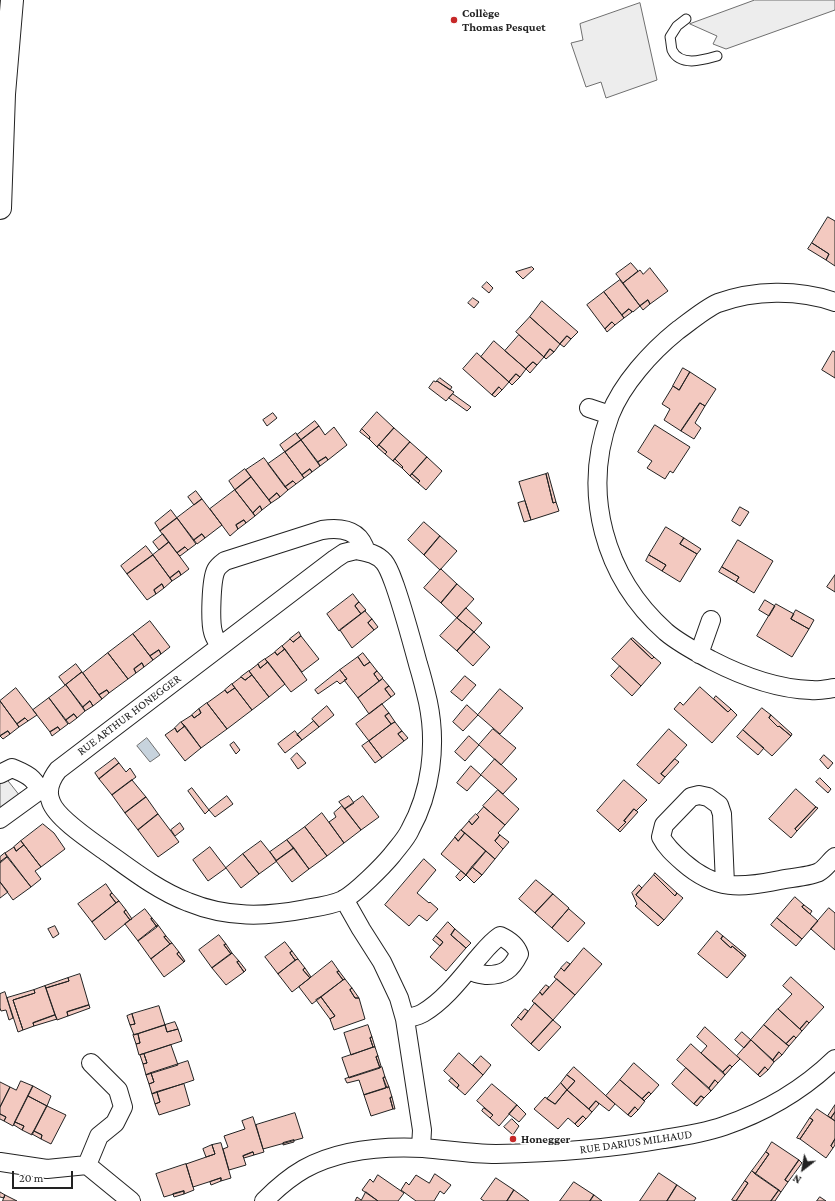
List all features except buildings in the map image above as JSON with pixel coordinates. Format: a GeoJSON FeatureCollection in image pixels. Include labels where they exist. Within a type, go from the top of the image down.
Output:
{"type":"FeatureCollection","features":[{"type":"Feature","properties":{"kind":"street"},"geometry":{"type":"LineString","coordinates":[[0,208],[4,94],[12,0]]}},
{"type":"Feature","properties":{"kind":"street"},"geometry":{"type":"LineString","coordinates":[[835,302],[826,299],[794,294],[754,294],[716,304],[664,342],[637,370],[610,415],[603,439],[598,469],[597,496],[601,525],[610,552],[626,586],[642,609],[667,633],[699,654],[761,682],[783,687],[812,690],[835,688]]}},
{"type":"Feature","properties":{"kind":"street"},"geometry":{"type":"LineString","coordinates":[[589,408],[610,415]]}},
{"type":"Feature","properties":{"kind":"street"},"geometry":{"type":"LineString","coordinates":[[220,646],[213,632],[211,617],[214,577],[219,565],[225,561],[322,530],[333,528],[352,532],[359,537],[364,544],[366,552]]}},
{"type":"Feature","properties":{"kind":"street","name":"RUE ARTHUR HONEGGER"},"geometry":{"type":"LineString","coordinates":[[0,774],[12,768],[32,779],[44,791],[60,816],[138,874],[162,890],[188,902],[214,910],[241,915],[282,914],[318,907],[344,899],[364,883],[388,860],[410,831],[426,793],[432,755],[428,704],[405,616],[389,570],[384,562],[375,555],[356,550],[344,553],[335,559],[58,770],[44,791]]}},
{"type":"Feature","properties":{"kind":"street"},"geometry":{"type":"LineString","coordinates":[[699,654],[711,620]]}},
{"type":"Feature","properties":{"kind":"street"},"geometry":{"type":"LineString","coordinates":[[0,818],[44,791]]}},
{"type":"Feature","properties":{"kind":"street"},"geometry":{"type":"LineString","coordinates":[[725,884],[722,814],[719,805],[708,797],[699,795],[691,797],[664,825],[661,837],[665,846],[693,871],[709,880],[725,884],[741,886],[827,876],[835,857]]}},
{"type":"Feature","properties":{"kind":"street"},"geometry":{"type":"LineString","coordinates":[[344,899],[382,962],[398,998],[405,1019],[422,1130],[421,1148]]}},
{"type":"Feature","properties":{"kind":"street"},"geometry":{"type":"LineString","coordinates":[[405,1019],[422,1014],[436,1004],[469,969]]}},
{"type":"Feature","properties":{"kind":"street","name":"RUE DARIUS MILHAUD"},"geometry":{"type":"LineString","coordinates":[[264,1201],[277,1189],[304,1169],[329,1157],[356,1151],[389,1148],[421,1148],[495,1154],[568,1151],[609,1148],[694,1134],[723,1126],[756,1113],[776,1103],[802,1088],[835,1059]]}},
{"type":"Feature","properties":{"kind":"street"},"geometry":{"type":"LineString","coordinates":[[87,1165],[100,1136],[114,1122],[123,1107],[118,1090],[91,1062]]}},
{"type":"Feature","properties":{"kind":"street"},"geometry":{"type":"LineString","coordinates":[[0,1162],[47,1169],[87,1165],[131,1201]]}},
{"type":"Feature","properties":{"kind":"lane"},"geometry":{"type":"LineString","coordinates":[[686,19],[677,26],[670,37],[672,50],[682,60],[698,61],[717,56]]}},
{"type":"Feature","properties":{"kind":"shaded area"},"geometry":{"type":"Polygon","coordinates":[[[755,0],[835,0],[835,10],[726,49],[713,44],[717,36],[690,24],[755,0]]]}},
{"type":"Feature","properties":{"kind":"shaded area"},"geometry":{"type":"Polygon","coordinates":[[[640,3],[657,80],[606,98],[601,82],[586,87],[571,43],[583,40],[580,24],[640,3]]]}},
{"type":"Feature","properties":{"kind":"shaded area"},"geometry":{"type":"Polygon","coordinates":[[[147,738],[160,755],[150,762],[137,746],[147,738]]]}},
{"type":"Feature","properties":{"kind":"shaded area"},"geometry":{"type":"Polygon","coordinates":[[[5,777],[20,796],[0,811],[0,781],[5,777]]]}},
{"type":"Feature","properties":{"kind":"place","name":"Collège Thomas Pesquet"},"geometry":{"type":"Point","coordinates":[454,20]}},
{"type":"Feature","properties":{"kind":"place","name":"Honegger"},"geometry":{"type":"Point","coordinates":[513,1139]}}]}
